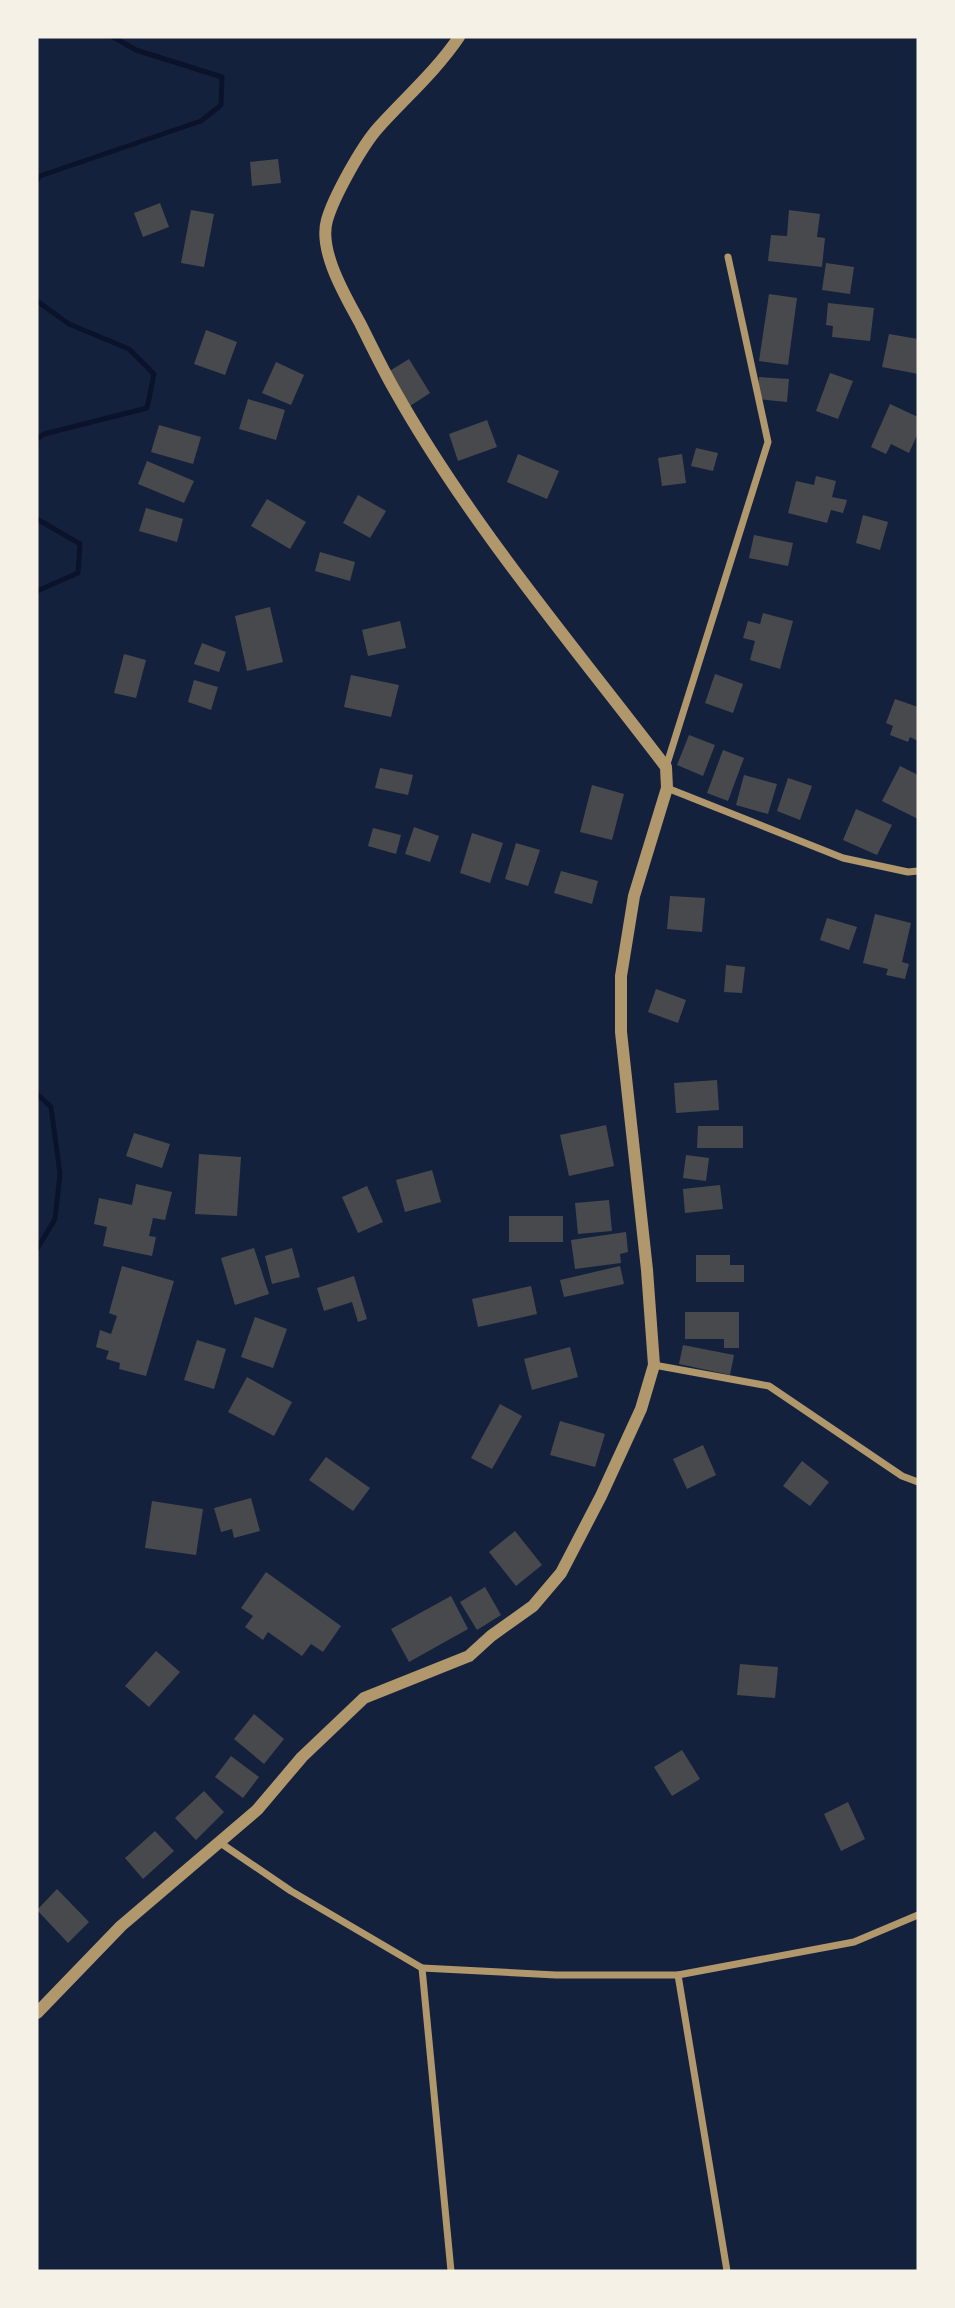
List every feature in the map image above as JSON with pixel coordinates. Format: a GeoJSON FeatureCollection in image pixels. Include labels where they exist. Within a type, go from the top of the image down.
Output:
{"type":"FeatureCollection","features":[{"type":"Feature","properties":{"kind":"street"},"geometry":{"type":"LineString","coordinates":[[459,37],[408,98],[376,130],[347,177],[326,221],[328,253],[344,294],[394,390],[455,486],[512,566],[666,767]]}},
{"type":"Feature","properties":{"kind":"street"},"geometry":{"type":"LineString","coordinates":[[37,2013],[121,1926],[257,1810],[302,1757],[363,1698],[469,1656],[533,1605],[561,1573],[641,1409],[654,1365],[648,1270],[621,1032],[621,976],[634,896],[667,788],[666,767],[768,442],[728,257]]}},
{"type":"Feature","properties":{"kind":"street"},"geometry":{"type":"LineString","coordinates":[[667,788],[843,858],[908,872],[918,871]]}},
{"type":"Feature","properties":{"kind":"street"},"geometry":{"type":"LineString","coordinates":[[654,1365],[769,1387],[902,1476],[918,1482]]}},
{"type":"Feature","properties":{"kind":"street"},"geometry":{"type":"LineString","coordinates":[[219,1842],[291,1891],[422,1968],[556,1975],[678,1975],[854,1942],[918,1915]]}},
{"type":"Feature","properties":{"kind":"street"},"geometry":{"type":"LineString","coordinates":[[422,1968],[451,2271]]}},
{"type":"Feature","properties":{"kind":"street"},"geometry":{"type":"LineString","coordinates":[[678,1975],[727,2271]]}},
{"type":"Feature","properties":{"kind":"building"},"geometry":{"type":"Polygon","coordinates":[[[278,159],[281,183],[252,186],[250,162],[278,159]]]}},
{"type":"Feature","properties":{"kind":"building"},"geometry":{"type":"Polygon","coordinates":[[[160,203],[169,227],[143,237],[134,213],[160,203]]]}},
{"type":"Feature","properties":{"kind":"building"},"geometry":{"type":"Polygon","coordinates":[[[191,210],[214,214],[204,267],[181,263],[191,210]]]}},
{"type":"Feature","properties":{"kind":"building"},"geometry":{"type":"Polygon","coordinates":[[[789,210],[820,214],[817,237],[825,238],[822,267],[768,261],[771,235],[787,236],[789,210]]]}},
{"type":"Feature","properties":{"kind":"building"},"geometry":{"type":"Polygon","coordinates":[[[826,263],[854,267],[850,294],[822,290],[826,263]]]}},
{"type":"Feature","properties":{"kind":"building"},"geometry":{"type":"Polygon","coordinates":[[[769,294],[797,298],[788,365],[759,361],[769,294]]]}},
{"type":"Feature","properties":{"kind":"building"},"geometry":{"type":"Polygon","coordinates":[[[828,303],[874,308],[870,341],[832,337],[833,326],[826,325],[828,303]]]}},
{"type":"Feature","properties":{"kind":"building"},"geometry":{"type":"Polygon","coordinates":[[[206,330],[237,342],[225,375],[194,364],[206,330]]]}},
{"type":"Feature","properties":{"kind":"building"},"geometry":{"type":"Polygon","coordinates":[[[889,334],[918,339],[918,374],[882,367],[889,334]]]}},
{"type":"Feature","properties":{"kind":"building"},"geometry":{"type":"Polygon","coordinates":[[[409,359],[430,393],[410,406],[388,372],[409,359]]]}},
{"type":"Feature","properties":{"kind":"building"},"geometry":{"type":"Polygon","coordinates":[[[276,362],[304,375],[291,405],[262,393],[276,362]]]}},
{"type":"Feature","properties":{"kind":"building"},"geometry":{"type":"Polygon","coordinates":[[[830,373],[853,381],[838,419],[816,411],[830,373]]]}},
{"type":"Feature","properties":{"kind":"building"},"geometry":{"type":"Polygon","coordinates":[[[759,377],[789,379],[787,402],[757,399],[759,377]]]}},
{"type":"Feature","properties":{"kind":"building"},"geometry":{"type":"Polygon","coordinates":[[[248,399],[285,410],[276,440],[239,429],[248,399]]]}},
{"type":"Feature","properties":{"kind":"building"},"geometry":{"type":"Polygon","coordinates":[[[890,404],[918,417],[918,433],[909,453],[891,444],[886,454],[871,447],[890,404]]]}},
{"type":"Feature","properties":{"kind":"building"},"geometry":{"type":"Polygon","coordinates":[[[487,420],[497,447],[458,461],[449,434],[487,420]]]}},
{"type":"Feature","properties":{"kind":"building"},"geometry":{"type":"Polygon","coordinates":[[[159,425],[201,437],[193,464],[151,452],[159,425]]]}},
{"type":"Feature","properties":{"kind":"building"},"geometry":{"type":"Polygon","coordinates":[[[696,448],[718,453],[713,471],[691,466],[696,448]]]}},
{"type":"Feature","properties":{"kind":"building"},"geometry":{"type":"Polygon","coordinates":[[[518,454],[559,471],[547,499],[507,482],[518,454]]]}},
{"type":"Feature","properties":{"kind":"building"},"geometry":{"type":"Polygon","coordinates":[[[682,454],[686,483],[662,486],[658,458],[682,454]]]}},
{"type":"Feature","properties":{"kind":"building"},"geometry":{"type":"Polygon","coordinates":[[[147,461],[194,481],[184,503],[138,484],[147,461]]]}},
{"type":"Feature","properties":{"kind":"building"},"geometry":{"type":"Polygon","coordinates":[[[816,476],[836,481],[832,497],[847,500],[843,513],[831,510],[827,523],[788,513],[796,481],[814,485],[816,476]]]}},
{"type":"Feature","properties":{"kind":"building"},"geometry":{"type":"Polygon","coordinates":[[[358,495],[386,511],[370,538],[343,523],[358,495]]]}},
{"type":"Feature","properties":{"kind":"building"},"geometry":{"type":"Polygon","coordinates":[[[267,499],[306,522],[290,549],[251,526],[267,499]]]}},
{"type":"Feature","properties":{"kind":"building"},"geometry":{"type":"Polygon","coordinates":[[[146,508],[183,519],[177,542],[139,531],[146,508]]]}},
{"type":"Feature","properties":{"kind":"building"},"geometry":{"type":"Polygon","coordinates":[[[863,515],[888,522],[880,550],[856,543],[863,515]]]}},
{"type":"Feature","properties":{"kind":"building"},"geometry":{"type":"Polygon","coordinates":[[[754,535],[793,543],[788,566],[749,558],[754,535]]]}},
{"type":"Feature","properties":{"kind":"building"},"geometry":{"type":"Polygon","coordinates":[[[320,552],[355,562],[350,581],[315,571],[320,552]]]}},
{"type":"Feature","properties":{"kind":"building"},"geometry":{"type":"Polygon","coordinates":[[[270,607],[283,662],[247,671],[235,616],[270,607]]]}},
{"type":"Feature","properties":{"kind":"building"},"geometry":{"type":"Polygon","coordinates":[[[763,613],[793,621],[780,669],[750,660],[755,641],[743,638],[748,621],[760,624],[763,613]]]}},
{"type":"Feature","properties":{"kind":"building"},"geometry":{"type":"Polygon","coordinates":[[[400,621],[406,648],[368,656],[362,630],[400,621]]]}},
{"type":"Feature","properties":{"kind":"building"},"geometry":{"type":"Polygon","coordinates":[[[202,643],[226,652],[219,672],[194,664],[202,643]]]}},
{"type":"Feature","properties":{"kind":"building"},"geometry":{"type":"Polygon","coordinates":[[[124,654],[146,660],[136,698],[114,693],[124,654]]]}},
{"type":"Feature","properties":{"kind":"building"},"geometry":{"type":"Polygon","coordinates":[[[715,674],[743,684],[733,713],[705,703],[715,674]]]}},
{"type":"Feature","properties":{"kind":"building"},"geometry":{"type":"Polygon","coordinates":[[[351,675],[399,685],[391,717],[344,707],[351,675]]]}},
{"type":"Feature","properties":{"kind":"building"},"geometry":{"type":"Polygon","coordinates":[[[194,680],[218,687],[211,710],[188,702],[194,680]]]}},
{"type":"Feature","properties":{"kind":"building"},"geometry":{"type":"Polygon","coordinates":[[[895,699],[918,707],[918,741],[910,737],[908,742],[890,735],[893,726],[886,723],[895,699]]]}},
{"type":"Feature","properties":{"kind":"building"},"geometry":{"type":"Polygon","coordinates":[[[689,735],[715,745],[703,776],[677,765],[689,735]]]}},
{"type":"Feature","properties":{"kind":"building"},"geometry":{"type":"Polygon","coordinates":[[[723,750],[744,758],[728,801],[707,793],[723,750]]]}},
{"type":"Feature","properties":{"kind":"building"},"geometry":{"type":"Polygon","coordinates":[[[900,766],[918,775],[918,819],[882,801],[900,766]]]}},
{"type":"Feature","properties":{"kind":"building"},"geometry":{"type":"Polygon","coordinates":[[[380,768],[413,775],[408,795],[375,788],[380,768]]]}},
{"type":"Feature","properties":{"kind":"building"},"geometry":{"type":"Polygon","coordinates":[[[744,775],[777,784],[768,814],[736,805],[744,775]]]}},
{"type":"Feature","properties":{"kind":"building"},"geometry":{"type":"Polygon","coordinates":[[[788,778],[812,786],[800,820],[777,811],[788,778]]]}},
{"type":"Feature","properties":{"kind":"building"},"geometry":{"type":"Polygon","coordinates":[[[592,785],[624,794],[612,840],[580,832],[592,785]]]}},
{"type":"Feature","properties":{"kind":"building"},"geometry":{"type":"Polygon","coordinates":[[[856,809],[892,825],[877,855],[843,840],[856,809]]]}},
{"type":"Feature","properties":{"kind":"building"},"geometry":{"type":"Polygon","coordinates":[[[414,827],[439,836],[430,862],[405,854],[414,827]]]}},
{"type":"Feature","properties":{"kind":"building"},"geometry":{"type":"Polygon","coordinates":[[[373,828],[401,835],[396,854],[368,846],[373,828]]]}},
{"type":"Feature","properties":{"kind":"building"},"geometry":{"type":"Polygon","coordinates":[[[472,833],[503,843],[490,883],[460,873],[472,833]]]}},
{"type":"Feature","properties":{"kind":"building"},"geometry":{"type":"Polygon","coordinates":[[[516,843],[540,850],[528,886],[505,879],[516,843]]]}},
{"type":"Feature","properties":{"kind":"building"},"geometry":{"type":"Polygon","coordinates":[[[561,871],[598,881],[592,904],[554,893],[561,871]]]}},
{"type":"Feature","properties":{"kind":"building"},"geometry":{"type":"Polygon","coordinates":[[[670,896],[705,898],[702,932],[667,929],[670,896]]]}},
{"type":"Feature","properties":{"kind":"building"},"geometry":{"type":"Polygon","coordinates":[[[875,914],[911,923],[902,962],[909,964],[905,979],[886,975],[888,969],[863,963],[875,914]]]}},
{"type":"Feature","properties":{"kind":"building"},"geometry":{"type":"Polygon","coordinates":[[[827,918],[857,927],[849,950],[820,940],[827,918]]]}},
{"type":"Feature","properties":{"kind":"building"},"geometry":{"type":"Polygon","coordinates":[[[726,965],[745,967],[742,993],[724,992],[726,965]]]}},
{"type":"Feature","properties":{"kind":"building"},"geometry":{"type":"Polygon","coordinates":[[[656,989],[686,1000],[678,1023],[648,1012],[656,989]]]}},
{"type":"Feature","properties":{"kind":"building"},"geometry":{"type":"Polygon","coordinates":[[[717,1080],[719,1110],[676,1113],[674,1083],[717,1080]]]}},
{"type":"Feature","properties":{"kind":"building"},"geometry":{"type":"Polygon","coordinates":[[[606,1125],[614,1166],[569,1176],[560,1135],[606,1125]]]}},
{"type":"Feature","properties":{"kind":"building"},"geometry":{"type":"Polygon","coordinates":[[[698,1126],[743,1126],[743,1148],[697,1148],[698,1126]]]}},
{"type":"Feature","properties":{"kind":"building"},"geometry":{"type":"Polygon","coordinates":[[[134,1133],[170,1144],[162,1168],[126,1156],[134,1133]]]}},
{"type":"Feature","properties":{"kind":"building"},"geometry":{"type":"Polygon","coordinates":[[[199,1154],[241,1157],[237,1216],[195,1214],[199,1154]]]}},
{"type":"Feature","properties":{"kind":"building"},"geometry":{"type":"Polygon","coordinates":[[[686,1155],[709,1158],[706,1181],[683,1178],[686,1155]]]}},
{"type":"Feature","properties":{"kind":"building"},"geometry":{"type":"Polygon","coordinates":[[[432,1170],[441,1202],[405,1212],[396,1180],[432,1170]]]}},
{"type":"Feature","properties":{"kind":"building"},"geometry":{"type":"Polygon","coordinates":[[[136,1184],[172,1192],[165,1220],[153,1218],[149,1236],[156,1237],[152,1256],[103,1246],[107,1227],[94,1224],[99,1198],[132,1205],[136,1184]]]}},
{"type":"Feature","properties":{"kind":"building"},"geometry":{"type":"Polygon","coordinates":[[[720,1185],[723,1209],[685,1213],[683,1189],[720,1185]]]}},
{"type":"Feature","properties":{"kind":"building"},"geometry":{"type":"Polygon","coordinates":[[[367,1186],[383,1222],[358,1233],[342,1197],[367,1186]]]}},
{"type":"Feature","properties":{"kind":"building"},"geometry":{"type":"Polygon","coordinates":[[[609,1200],[612,1231],[578,1234],[575,1203],[609,1200]]]}},
{"type":"Feature","properties":{"kind":"building"},"geometry":{"type":"Polygon","coordinates":[[[509,1216],[563,1216],[563,1242],[509,1242],[509,1216]]]}},
{"type":"Feature","properties":{"kind":"building"},"geometry":{"type":"Polygon","coordinates":[[[626,1232],[628,1252],[620,1254],[621,1263],[575,1269],[571,1240],[626,1232]]]}},
{"type":"Feature","properties":{"kind":"building"},"geometry":{"type":"Polygon","coordinates":[[[254,1248],[269,1294],[235,1305],[221,1258],[254,1248]]]}},
{"type":"Feature","properties":{"kind":"building"},"geometry":{"type":"Polygon","coordinates":[[[292,1248],[300,1277],[272,1284],[265,1256],[292,1248]]]}},
{"type":"Feature","properties":{"kind":"building"},"geometry":{"type":"Polygon","coordinates":[[[696,1255],[730,1255],[730,1265],[744,1265],[744,1282],[696,1282],[696,1255]]]}},
{"type":"Feature","properties":{"kind":"building"},"geometry":{"type":"Polygon","coordinates":[[[122,1266],[174,1281],[146,1376],[119,1369],[120,1363],[106,1359],[109,1351],[96,1347],[100,1330],[111,1334],[117,1316],[109,1313],[122,1266]]]}},
{"type":"Feature","properties":{"kind":"building"},"geometry":{"type":"Polygon","coordinates":[[[620,1266],[624,1284],[564,1297],[560,1280],[620,1266]]]}},
{"type":"Feature","properties":{"kind":"building"},"geometry":{"type":"Polygon","coordinates":[[[354,1276],[367,1319],[358,1322],[352,1302],[324,1311],[317,1288],[354,1276]]]}},
{"type":"Feature","properties":{"kind":"building"},"geometry":{"type":"Polygon","coordinates":[[[531,1286],[537,1314],[478,1327],[472,1299],[531,1286]]]}},
{"type":"Feature","properties":{"kind":"building"},"geometry":{"type":"Polygon","coordinates":[[[685,1312],[739,1312],[739,1348],[724,1348],[724,1339],[685,1339],[685,1312]]]}},
{"type":"Feature","properties":{"kind":"building"},"geometry":{"type":"Polygon","coordinates":[[[255,1317],[287,1329],[273,1368],[241,1357],[255,1317]]]}},
{"type":"Feature","properties":{"kind":"building"},"geometry":{"type":"Polygon","coordinates":[[[197,1340],[226,1349],[214,1389],[184,1380],[197,1340]]]}},
{"type":"Feature","properties":{"kind":"building"},"geometry":{"type":"Polygon","coordinates":[[[683,1345],[734,1355],[730,1375],[679,1364],[683,1345]]]}},
{"type":"Feature","properties":{"kind":"building"},"geometry":{"type":"Polygon","coordinates":[[[570,1347],[578,1377],[532,1390],[524,1359],[570,1347]]]}},
{"type":"Feature","properties":{"kind":"building"},"geometry":{"type":"Polygon","coordinates":[[[247,1377],[292,1402],[274,1436],[228,1412],[247,1377]]]}},
{"type":"Feature","properties":{"kind":"building"},"geometry":{"type":"Polygon","coordinates":[[[500,1404],[522,1416],[492,1469],[471,1458],[500,1404]]]}},
{"type":"Feature","properties":{"kind":"building"},"geometry":{"type":"Polygon","coordinates":[[[560,1421],[605,1434],[595,1467],[550,1455],[560,1421]]]}},
{"type":"Feature","properties":{"kind":"building"},"geometry":{"type":"Polygon","coordinates":[[[703,1445],[716,1475],[687,1489],[673,1459],[703,1445]]]}},
{"type":"Feature","properties":{"kind":"building"},"geometry":{"type":"Polygon","coordinates":[[[326,1457],[370,1488],[353,1511],[309,1480],[326,1457]]]}},
{"type":"Feature","properties":{"kind":"building"},"geometry":{"type":"Polygon","coordinates":[[[802,1461],[829,1482],[810,1506],[783,1486],[802,1461]]]}},
{"type":"Feature","properties":{"kind":"building"},"geometry":{"type":"Polygon","coordinates":[[[251,1498],[260,1531],[234,1538],[232,1529],[221,1532],[214,1508],[251,1498]]]}},
{"type":"Feature","properties":{"kind":"building"},"geometry":{"type":"Polygon","coordinates":[[[152,1501],[203,1509],[196,1555],[145,1548],[152,1501]]]}},
{"type":"Feature","properties":{"kind":"building"},"geometry":{"type":"Polygon","coordinates":[[[515,1531],[542,1565],[516,1586],[489,1552],[515,1531]]]}},
{"type":"Feature","properties":{"kind":"building"},"geometry":{"type":"Polygon","coordinates":[[[266,1572],[341,1626],[323,1652],[311,1644],[302,1656],[268,1632],[263,1640],[245,1627],[253,1616],[241,1608],[266,1572]]]}},
{"type":"Feature","properties":{"kind":"building"},"geometry":{"type":"Polygon","coordinates":[[[485,1587],[501,1615],[477,1630],[460,1602],[485,1587]]]}},
{"type":"Feature","properties":{"kind":"building"},"geometry":{"type":"Polygon","coordinates":[[[451,1596],[468,1629],[409,1662],[391,1629],[451,1596]]]}},
{"type":"Feature","properties":{"kind":"building"},"geometry":{"type":"Polygon","coordinates":[[[156,1651],[180,1672],[149,1707],[125,1686],[156,1651]]]}},
{"type":"Feature","properties":{"kind":"building"},"geometry":{"type":"Polygon","coordinates":[[[740,1664],[778,1667],[775,1698],[737,1695],[740,1664]]]}},
{"type":"Feature","properties":{"kind":"building"},"geometry":{"type":"Polygon","coordinates":[[[254,1714],[284,1739],[264,1764],[234,1739],[254,1714]]]}},
{"type":"Feature","properties":{"kind":"building"},"geometry":{"type":"Polygon","coordinates":[[[682,1750],[700,1779],[672,1796],[654,1767],[682,1750]]]}},
{"type":"Feature","properties":{"kind":"building"},"geometry":{"type":"Polygon","coordinates":[[[231,1756],[259,1777],[243,1798],[215,1777],[231,1756]]]}},
{"type":"Feature","properties":{"kind":"building"},"geometry":{"type":"Polygon","coordinates":[[[204,1791],[224,1812],[196,1840],[175,1818],[204,1791]]]}},
{"type":"Feature","properties":{"kind":"building"},"geometry":{"type":"Polygon","coordinates":[[[848,1802],[865,1839],[841,1851],[824,1814],[848,1802]]]}},
{"type":"Feature","properties":{"kind":"building"},"geometry":{"type":"Polygon","coordinates":[[[155,1831],[174,1851],[143,1879],[125,1858],[155,1831]]]}},
{"type":"Feature","properties":{"kind":"building"},"geometry":{"type":"Polygon","coordinates":[[[57,1889],[89,1922],[68,1943],[37,1910],[57,1889]]]}},
{"type":"Feature","properties":{"kind":"waterway"},"geometry":{"type":"LineString","coordinates":[[37,180],[40,176],[201,121],[221,105],[222,77],[136,50],[113,37]]}},
{"type":"Feature","properties":{"kind":"waterway"},"geometry":{"type":"LineString","coordinates":[[37,301],[69,324],[129,349],[154,374],[147,408],[44,434],[37,439]]}},
{"type":"Feature","properties":{"kind":"waterway"},"geometry":{"type":"LineString","coordinates":[[37,519],[80,544],[78,573],[37,591]]}},
{"type":"Feature","properties":{"kind":"waterway"},"geometry":{"type":"LineString","coordinates":[[37,1094],[51,1107],[60,1174],[55,1219],[37,1249]]}}]}
